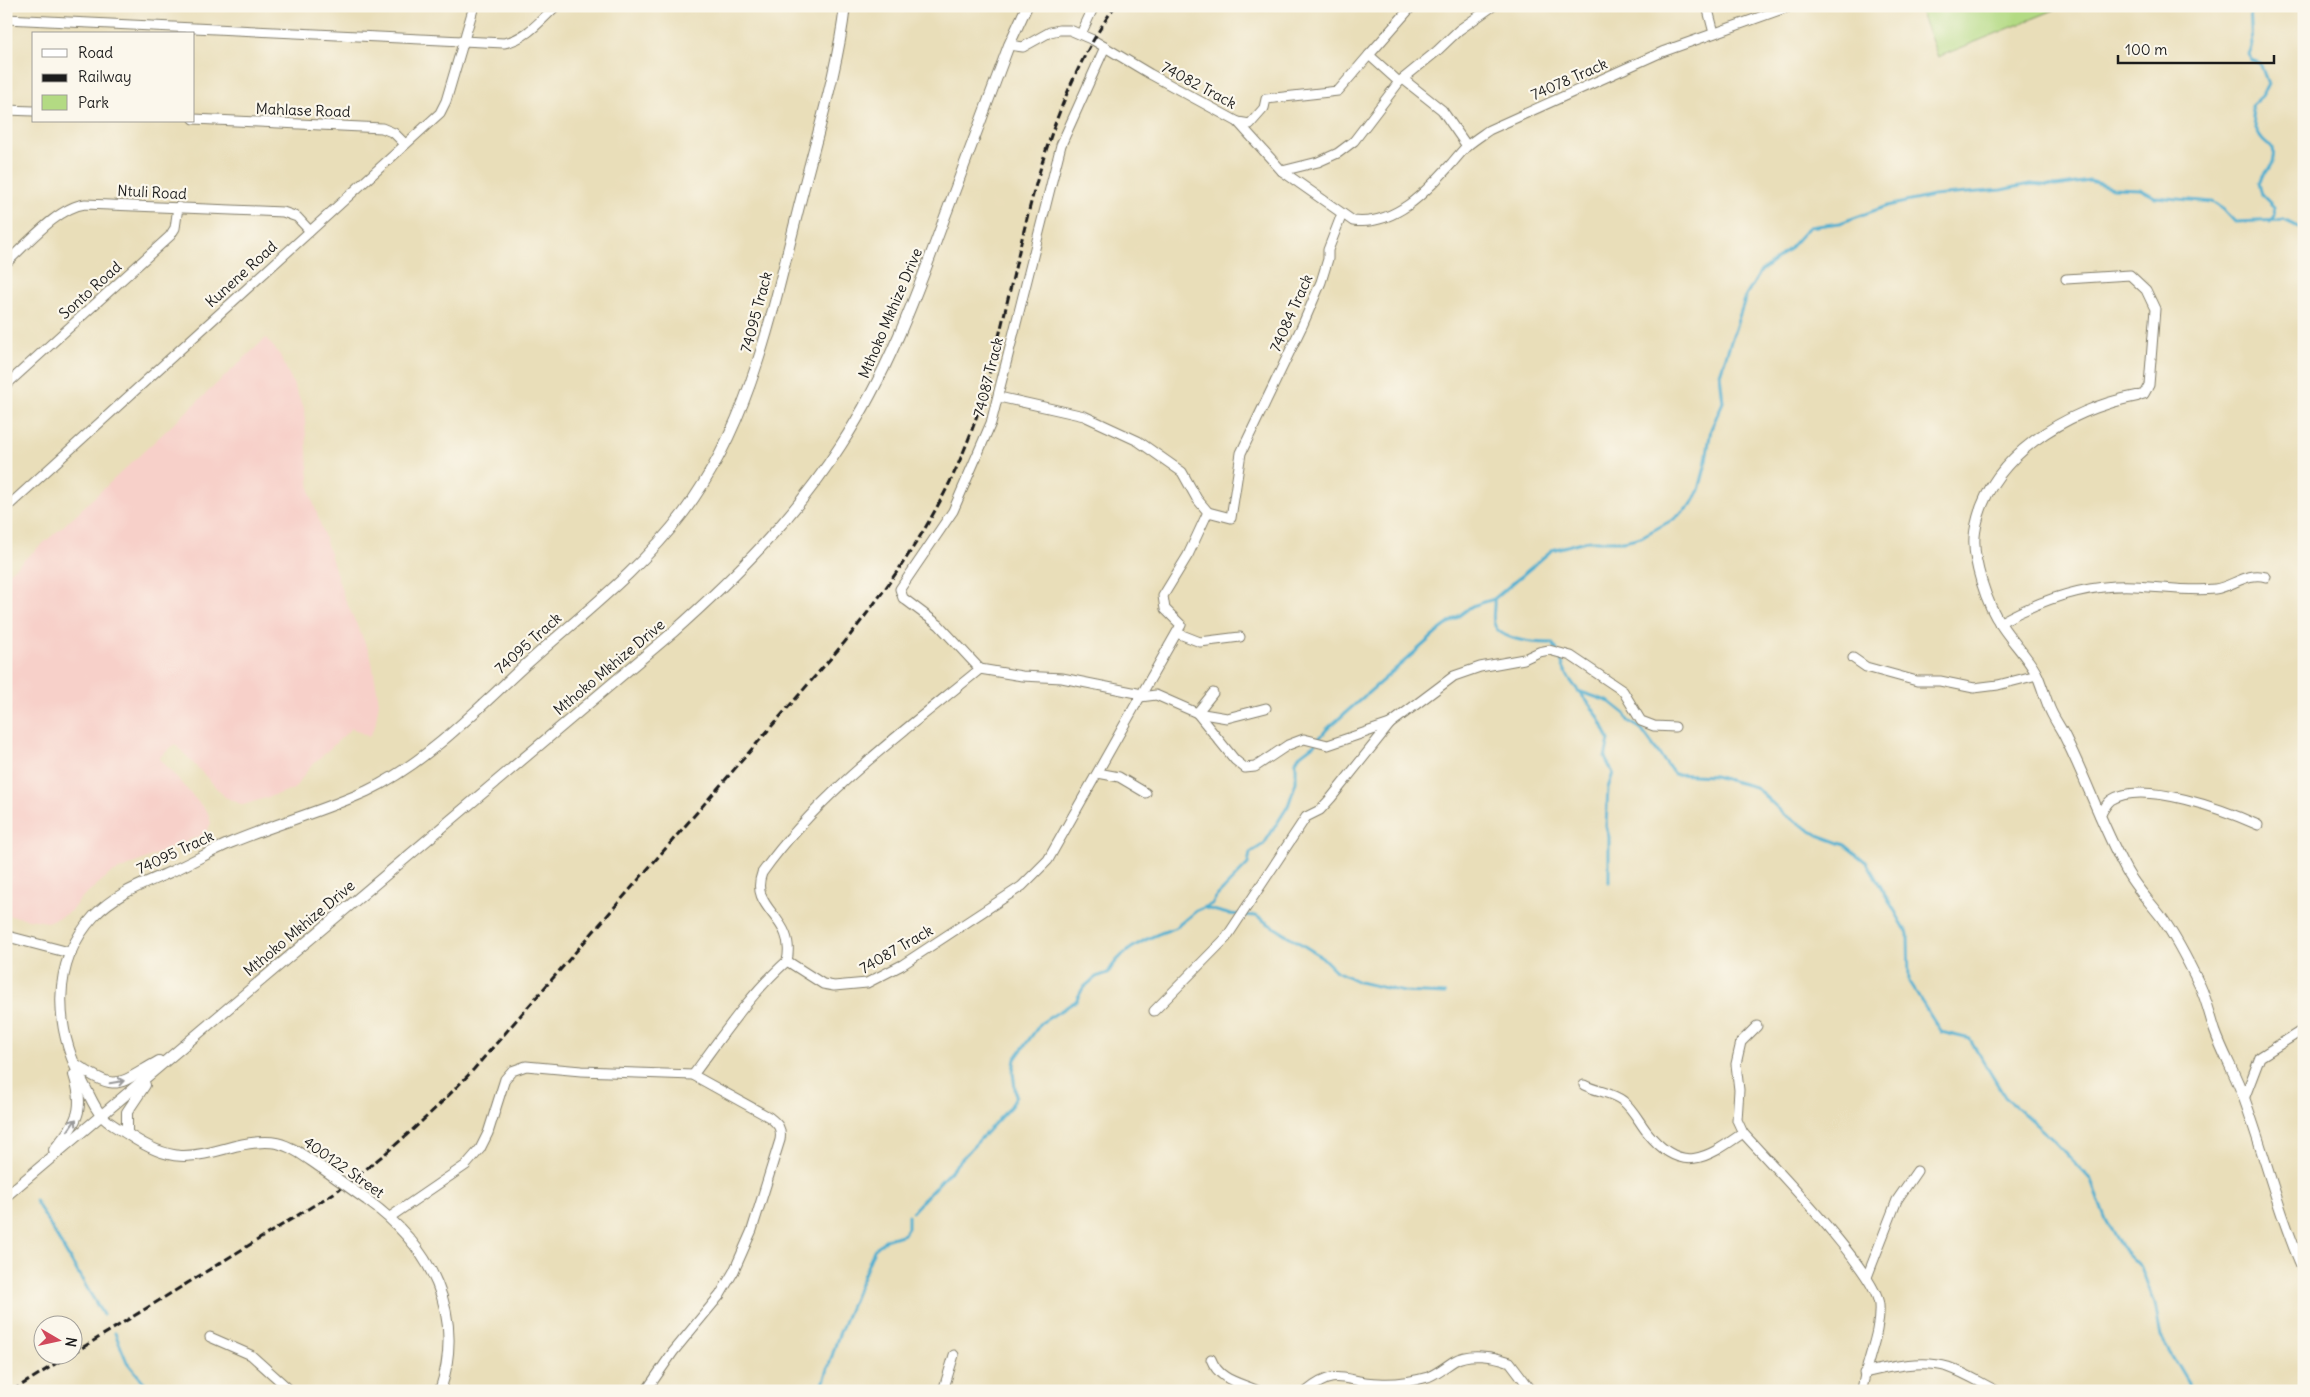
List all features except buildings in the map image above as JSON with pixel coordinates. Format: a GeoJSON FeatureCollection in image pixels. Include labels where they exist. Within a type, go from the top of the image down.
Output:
{"type":"FeatureCollection","features":[{"type":"Feature","properties":{"kind":"street","name":"Kunene Road"},"geometry":{"type":"LineString","coordinates":[[6,508],[440,113],[446,101],[474,6]]}},
{"type":"Feature","properties":{"kind":"street"},"geometry":{"type":"LineString","coordinates":[[6,19],[504,43],[514,41],[527,33],[556,6]]}},
{"type":"Feature","properties":{"kind":"street","name":"74095 Track"},"geometry":{"type":"LineString","coordinates":[[101,1116],[74,1064],[66,1045],[62,1028],[62,997],[65,971],[80,934],[94,917],[107,904],[131,888],[231,843],[369,790],[402,770],[452,732],[620,581],[656,545],[683,513],[709,475],[743,407],[759,360],[822,114],[846,6]]}},
{"type":"Feature","properties":{"kind":"street","name":"Mthoko Mkhize Drive"},"geometry":{"type":"LineString","coordinates":[[6,1196],[672,633],[717,593],[782,526],[842,445],[874,390],[897,342],[1009,45],[1027,6]]}},
{"type":"Feature","properties":{"kind":"street"},"geometry":{"type":"LineString","coordinates":[[1081,34],[1094,6]]}},
{"type":"Feature","properties":{"kind":"street"},"geometry":{"type":"LineString","coordinates":[[1238,122],[1250,124],[1264,108],[1266,99],[1338,91],[1412,6]]}},
{"type":"Feature","properties":{"kind":"street"},"geometry":{"type":"LineString","coordinates":[[1282,171],[1318,162],[1338,153],[1354,141],[1401,80],[1437,51],[1459,30],[1493,6]]}},
{"type":"Feature","properties":{"kind":"street"},"geometry":{"type":"LineString","coordinates":[[1707,6],[1714,33]]}},
{"type":"Feature","properties":{"kind":"street","name":"74078 Track"},"geometry":{"type":"LineString","coordinates":[[1384,217],[1412,204],[1427,191],[1467,146],[1489,130],[1662,52],[1790,6]]}},
{"type":"Feature","properties":{"kind":"street","name":"74082 Track"},"geometry":{"type":"LineString","coordinates":[[1009,45],[1023,47],[1050,32],[1059,30],[1070,30],[1081,34],[1238,122],[1282,171],[1353,221],[1364,222],[1384,217]]}},
{"type":"Feature","properties":{"kind":"street","name":"74087 Track"},"geometry":{"type":"LineString","coordinates":[[980,669],[939,626],[903,598],[900,589],[953,511],[985,439],[999,397],[1061,145],[1104,47]]}},
{"type":"Feature","properties":{"kind":"street"},"geometry":{"type":"LineString","coordinates":[[1369,56],[1442,110],[1467,146]]}},
{"type":"Feature","properties":{"kind":"street"},"geometry":{"type":"LineString","coordinates":[[6,110],[32,111]]}},
{"type":"Feature","properties":{"kind":"street","name":"Mahlase Road"},"geometry":{"type":"LineString","coordinates":[[195,119],[382,128],[394,133],[405,144]]}},
{"type":"Feature","properties":{"kind":"street","name":"Ntuli Road"},"geometry":{"type":"LineString","coordinates":[[6,263],[59,215],[78,205],[283,212],[297,217],[310,231]]}},
{"type":"Feature","properties":{"kind":"street","name":"Sonto Road"},"geometry":{"type":"LineString","coordinates":[[6,385],[170,236],[175,228],[178,208]]}},
{"type":"Feature","properties":{"kind":"street","name":"74084 Track"},"geometry":{"type":"LineString","coordinates":[[1208,512],[1231,518],[1241,452],[1304,324],[1342,214]]}},
{"type":"Feature","properties":{"kind":"street"},"geometry":{"type":"LineString","coordinates":[[2066,279],[2130,275],[2146,290],[2155,309],[2149,385],[2144,394],[2114,401],[2068,420],[2028,446],[2006,465],[1991,485],[1975,533],[1974,549],[1979,572],[1999,623],[2037,674],[2050,710],[2066,739],[2126,870],[2164,921],[2191,967],[2244,1099],[2272,1189],[2304,1271]]}},
{"type":"Feature","properties":{"kind":"street"},"geometry":{"type":"LineString","coordinates":[[999,397],[1084,416],[1138,440],[1182,472],[1197,499],[1208,512],[1188,555],[1163,596],[1165,609],[1182,625],[1178,633],[1200,642],[1240,637]]}},
{"type":"Feature","properties":{"kind":"street"},"geometry":{"type":"LineString","coordinates":[[1999,623],[2046,600],[2094,588],[2133,586],[2215,589],[2250,577],[2266,577]]}},
{"type":"Feature","properties":{"kind":"street","name":"74087 Track"},"geometry":{"type":"LineString","coordinates":[[787,961],[811,979],[834,986],[867,983],[902,965],[1022,886],[1048,860],[1178,633]]}},
{"type":"Feature","properties":{"kind":"street"},"geometry":{"type":"LineString","coordinates":[[1154,1011],[1226,938],[1306,817],[1320,810],[1331,798],[1390,724],[1454,676],[1480,667],[1524,658],[1549,650],[1572,656],[1623,691],[1642,721],[1654,726],[1675,727]]}},
{"type":"Feature","properties":{"kind":"street"},"geometry":{"type":"LineString","coordinates":[[1853,658],[1866,667],[1917,681],[1940,681],[1974,688],[1998,685],[2037,674]]}},
{"type":"Feature","properties":{"kind":"street"},"geometry":{"type":"LineString","coordinates":[[693,1075],[746,1004],[770,976],[787,961],[789,947],[787,934],[760,895],[758,888],[762,873],[795,832],[830,794],[883,746],[980,669],[1022,676],[1062,678],[1137,693],[1140,697],[1156,695],[1197,713],[1227,718],[1266,708]]}},
{"type":"Feature","properties":{"kind":"street"},"geometry":{"type":"LineString","coordinates":[[1197,713],[1213,694]]}},
{"type":"Feature","properties":{"kind":"street"},"geometry":{"type":"LineString","coordinates":[[1197,713],[1235,760],[1245,768],[1255,767],[1288,745],[1304,739],[1328,744],[1390,724]]}},
{"type":"Feature","properties":{"kind":"street"},"geometry":{"type":"LineString","coordinates":[[1098,773],[1119,777],[1146,792]]}},
{"type":"Feature","properties":{"kind":"street"},"geometry":{"type":"LineString","coordinates":[[2100,816],[2107,804],[2115,798],[2144,794],[2203,804],[2258,825]]}},
{"type":"Feature","properties":{"kind":"street"},"geometry":{"type":"LineString","coordinates":[[6,936],[71,953]]}},
{"type":"Feature","properties":{"kind":"street"},"geometry":{"type":"LineString","coordinates":[[1757,1026],[1741,1042],[1736,1064],[1739,1090],[1737,1120],[1742,1133],[1818,1218],[1867,1277],[1879,1304],[1879,1318],[1864,1373],[1862,1391]]}},
{"type":"Feature","properties":{"kind":"street"},"geometry":{"type":"LineString","coordinates":[[2244,1099],[2260,1057],[2304,1029]]}},
{"type":"Feature","properties":{"kind":"street"},"geometry":{"type":"LineString","coordinates":[[43,1164],[72,1127],[79,1111],[79,1092],[66,1045]]}},
{"type":"Feature","properties":{"kind":"street"},"geometry":{"type":"LineString","coordinates":[[74,1064],[97,1079],[113,1084],[128,1079],[182,1048]]}},
{"type":"Feature","properties":{"kind":"street"},"geometry":{"type":"LineString","coordinates":[[390,1217],[466,1165],[480,1149],[488,1133],[505,1079],[517,1067],[693,1075],[778,1124],[782,1132],[780,1140],[752,1230],[734,1271],[720,1295],[674,1352],[646,1391]]}},
{"type":"Feature","properties":{"kind":"street"},"geometry":{"type":"LineString","coordinates":[[127,1133],[127,1112],[154,1072]]}},
{"type":"Feature","properties":{"kind":"street"},"geometry":{"type":"LineString","coordinates":[[1584,1085],[1610,1094],[1625,1103],[1653,1139],[1679,1156],[1696,1158],[1712,1154],[1742,1133]]}},
{"type":"Feature","properties":{"kind":"street","name":"400122 Street"},"geometry":{"type":"LineString","coordinates":[[101,1116],[152,1149],[175,1156],[194,1156],[247,1143],[275,1143],[296,1151],[390,1217],[421,1252],[442,1296],[448,1340],[440,1391]]}},
{"type":"Feature","properties":{"kind":"street"},"geometry":{"type":"LineString","coordinates":[[1867,1277],[1898,1200],[1917,1171]]}},
{"type":"Feature","properties":{"kind":"street"},"geometry":{"type":"LineString","coordinates":[[210,1337],[251,1355],[291,1391]]}},
{"type":"Feature","properties":{"kind":"street"},"geometry":{"type":"LineString","coordinates":[[943,1391],[954,1355]]}},
{"type":"Feature","properties":{"kind":"street"},"geometry":{"type":"LineString","coordinates":[[1307,1391],[1325,1378],[1333,1376],[1379,1384],[1418,1379],[1430,1376],[1457,1359],[1473,1356],[1510,1362],[1532,1391]]}},
{"type":"Feature","properties":{"kind":"street"},"geometry":{"type":"LineString","coordinates":[[1211,1358],[1214,1366],[1223,1377],[1258,1391]]}},
{"type":"Feature","properties":{"kind":"street"},"geometry":{"type":"LineString","coordinates":[[1864,1373],[1909,1365],[1934,1365],[1947,1367],[1997,1391]]}},
{"type":"Feature","properties":{"kind":"shaded area"},"geometry":{"type":"Polygon","coordinates":[[[266,338],[280,355],[304,408],[310,492],[344,597],[371,656],[379,702],[375,726],[369,737],[352,728],[310,767],[294,789],[243,805],[225,797],[175,744],[159,758],[208,813],[211,823],[206,833],[110,874],[81,898],[71,911],[60,917],[47,922],[6,915],[6,575],[60,529],[266,338]]]}},
{"type":"Feature","properties":{"kind":"green space"},"geometry":{"type":"Polygon","coordinates":[[[1918,6],[2064,6],[1938,57],[1918,6]]]}},
{"type":"Feature","properties":{"kind":"waterway"},"geometry":{"type":"LineString","coordinates":[[2250,6],[2252,47],[2249,54],[2251,60],[2260,63],[2268,84],[2262,96],[2251,106],[2259,136],[2267,145],[2273,148],[2274,153],[2268,170],[2259,182],[2262,195],[2274,207],[2275,216],[2270,222]]}},
{"type":"Feature","properties":{"kind":"waterway"},"geometry":{"type":"LineString","coordinates":[[1318,740],[1327,729],[1440,630],[1472,606],[1494,599],[1552,550],[1586,541],[1624,541],[1641,537],[1674,519],[1691,505],[1699,490],[1711,429],[1723,402],[1720,374],[1746,296],[1761,271],[1788,250],[1809,227],[1840,223],[1887,206],[1933,196],[2001,190],[2030,184],[2056,186],[2090,181],[2113,188],[2140,189],[2155,197],[2212,202],[2224,210],[2235,222],[2284,220],[2304,230]]}},
{"type":"Feature","properties":{"kind":"waterway"},"geometry":{"type":"LineString","coordinates":[[1494,599],[1494,623],[1503,634],[1519,640],[1552,643],[1557,650]]}},
{"type":"Feature","properties":{"kind":"waterway"},"geometry":{"type":"LineString","coordinates":[[1560,655],[1569,679],[1597,715],[1609,740],[1605,758],[1613,773],[1608,788],[1606,826],[1609,837],[1609,882]]}},
{"type":"Feature","properties":{"kind":"waterway"},"geometry":{"type":"LineString","coordinates":[[1578,691],[1610,702],[1625,714],[1628,721],[1640,728],[1674,774],[1714,776],[1755,787],[1785,815],[1818,835],[1845,845],[1867,863],[1908,934],[1909,982],[1941,1032],[1970,1039],[2005,1097],[2051,1138],[2091,1180],[2105,1218],[2121,1247],[2141,1267],[2155,1304],[2161,1337],[2193,1391]]}},
{"type":"Feature","properties":{"kind":"waterway"},"geometry":{"type":"LineString","coordinates":[[1175,928],[1196,911],[1212,904],[1216,897],[1248,864],[1250,853],[1264,844],[1288,806],[1296,782],[1296,761],[1299,756],[1316,743]]}},
{"type":"Feature","properties":{"kind":"waterway"},"geometry":{"type":"LineString","coordinates":[[1205,908],[1228,914],[1256,916],[1322,957],[1336,971],[1359,982],[1404,992],[1445,994]]}},
{"type":"Feature","properties":{"kind":"waterway"},"geometry":{"type":"LineString","coordinates":[[912,1212],[1011,1106],[1016,1096],[1013,1072],[1015,1059],[1041,1023],[1076,1001],[1083,988],[1096,977],[1108,973],[1127,951],[1144,940],[1172,929]]}},
{"type":"Feature","properties":{"kind":"waterway"},"geometry":{"type":"LineString","coordinates":[[35,1200],[103,1315]]}},
{"type":"Feature","properties":{"kind":"waterway"},"geometry":{"type":"LineString","coordinates":[[821,1391],[838,1337],[874,1250],[885,1240],[904,1234],[908,1228],[908,1215]]}},
{"type":"Feature","properties":{"kind":"waterway"},"geometry":{"type":"LineString","coordinates":[[115,1333],[127,1362],[151,1391]]}},
{"type":"Feature","properties":{"kind":"railway"},"geometry":{"type":"LineString","coordinates":[[82,1348],[334,1193],[372,1164],[424,1119],[474,1069],[844,643],[865,616],[904,562],[921,534],[938,505],[966,444],[978,412],[993,360],[1045,152],[1064,102],[1086,53],[1115,6]]}},
{"type":"Feature","properties":{"kind":"railway"},"geometry":{"type":"LineString","coordinates":[[12,1391],[55,1364]]}}]}
